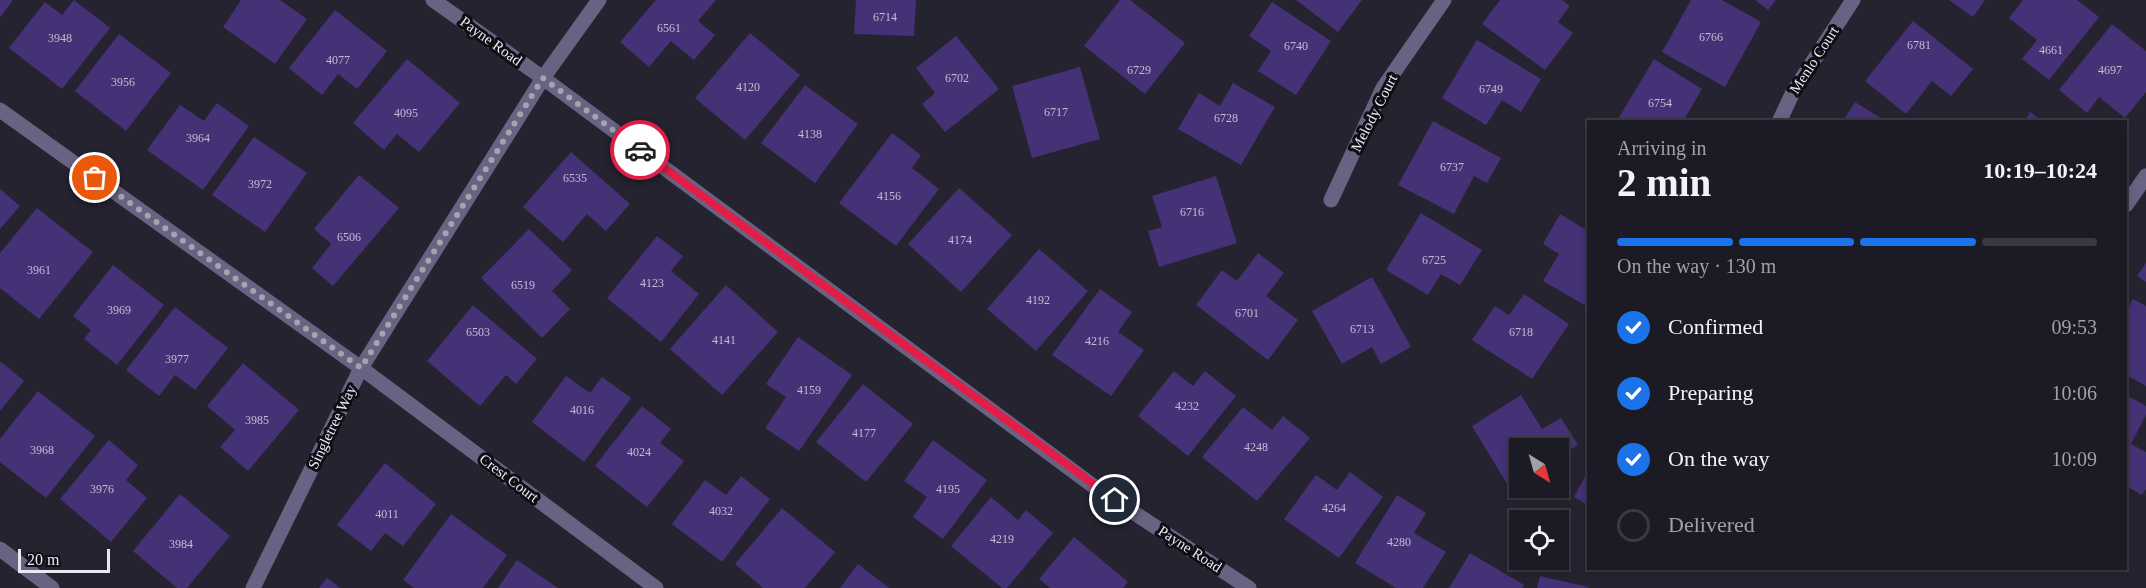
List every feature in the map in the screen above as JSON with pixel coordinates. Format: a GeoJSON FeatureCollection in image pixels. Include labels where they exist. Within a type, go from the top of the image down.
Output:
{"type":"FeatureCollection","features":[{"type":"Feature","properties":{"kind":"street","name":"Payne Road"},"geometry":{"type":"LineString","coordinates":[[433,0],[543,78],[1096,488],[1249,588]]}},
{"type":"Feature","properties":{"kind":"street","name":"Singletree Way"},"geometry":{"type":"LineString","coordinates":[[253,588],[361,368],[543,78],[599,0]]}},
{"type":"Feature","properties":{"kind":"street","name":"Melody Court"},"geometry":{"type":"LineString","coordinates":[[1331,200],[1383,88],[1444,0]]}},
{"type":"Feature","properties":{"kind":"street","name":"Menlo Court"},"geometry":{"type":"LineString","coordinates":[[1780,120],[1793,92],[1853,0]]}},
{"type":"Feature","properties":{"kind":"street","name":"Crest Court"},"geometry":{"type":"LineString","coordinates":[[0,110],[361,368],[656,588]]}},
{"type":"Feature","properties":{"kind":"street"},"geometry":{"type":"LineString","coordinates":[[2127,204],[2146,176]]}},
{"type":"Feature","properties":{"kind":"street"},"geometry":{"type":"LineString","coordinates":[[0,549],[52,588]]}},
{"type":"Feature","properties":{"kind":"building"},"geometry":{"type":"Polygon","coordinates":[[[0,0],[13,0],[0,17],[0,0]]]}},
{"type":"Feature","properties":{"kind":"building"},"geometry":{"type":"Polygon","coordinates":[[[74,0],[110,28],[62,89],[9,48],[45,2],[62,15],[74,0]]]}},
{"type":"Feature","properties":{"kind":"building"},"geometry":{"type":"Polygon","coordinates":[[[241,0],[280,0],[307,19],[275,64],[223,27],[241,0]]]}},
{"type":"Feature","properties":{"kind":"building"},"geometry":{"type":"Polygon","coordinates":[[[656,0],[716,0],[698,21],[715,35],[694,60],[671,41],[649,67],[620,42],[656,0]]]}},
{"type":"Feature","properties":{"kind":"building"},"geometry":{"type":"Polygon","coordinates":[[[856,0],[916,0],[914,36],[854,34],[856,0]]]}},
{"type":"Feature","properties":{"kind":"building"},"geometry":{"type":"Polygon","coordinates":[[[1120,0],[1130,0],[1185,43],[1145,94],[1084,46],[1120,0]]]}},
{"type":"Feature","properties":{"kind":"building"},"geometry":{"type":"Polygon","coordinates":[[[1296,0],[1362,0],[1338,32],[1296,0]]]}},
{"type":"Feature","properties":{"kind":"building"},"geometry":{"type":"Polygon","coordinates":[[[1500,0],[1562,0],[1570,6],[1558,22],[1573,33],[1545,70],[1482,24],[1500,0]]]}},
{"type":"Feature","properties":{"kind":"building"},"geometry":{"type":"Polygon","coordinates":[[[1691,0],[1722,0],[1761,22],[1725,87],[1662,52],[1691,0]]]}},
{"type":"Feature","properties":{"kind":"building"},"geometry":{"type":"Polygon","coordinates":[[[1755,0],[1776,0],[1768,10],[1755,0]]]}},
{"type":"Feature","properties":{"kind":"building"},"geometry":{"type":"Polygon","coordinates":[[[1949,0],[1985,0],[1973,17],[1949,0]]]}},
{"type":"Feature","properties":{"kind":"building"},"geometry":{"type":"Polygon","coordinates":[[[2023,0],[2077,0],[2099,17],[2049,80],[2022,59],[2037,40],[2009,18],[2023,0]]]}},
{"type":"Feature","properties":{"kind":"building"},"geometry":{"type":"Polygon","coordinates":[[[1272,2],[1331,41],[1296,95],[1258,71],[1271,51],[1249,36],[1272,2]]]}},
{"type":"Feature","properties":{"kind":"building"},"geometry":{"type":"Polygon","coordinates":[[[335,10],[387,51],[357,89],[338,74],[322,95],[289,68],[335,10]]]}},
{"type":"Feature","properties":{"kind":"building"},"geometry":{"type":"Polygon","coordinates":[[[1913,21],[1973,69],[1951,96],[1932,81],[1906,114],[1865,81],[1913,21]]]}},
{"type":"Feature","properties":{"kind":"building"},"geometry":{"type":"Polygon","coordinates":[[[2112,24],[2146,51],[2146,92],[2125,118],[2099,97],[2087,113],[2059,90],[2112,24]]]}},
{"type":"Feature","properties":{"kind":"building"},"geometry":{"type":"Polygon","coordinates":[[[750,33],[800,75],[745,140],[695,98],[750,33]]]}},
{"type":"Feature","properties":{"kind":"building"},"geometry":{"type":"Polygon","coordinates":[[[119,34],[171,73],[126,131],[75,91],[119,34]]]}},
{"type":"Feature","properties":{"kind":"building"},"geometry":{"type":"Polygon","coordinates":[[[956,36],[999,89],[945,132],[922,104],[935,93],[916,68],[956,36]]]}},
{"type":"Feature","properties":{"kind":"building"},"geometry":{"type":"Polygon","coordinates":[[[1477,40],[1541,79],[1521,112],[1502,100],[1486,125],[1442,98],[1477,40]]]}},
{"type":"Feature","properties":{"kind":"building"},"geometry":{"type":"Polygon","coordinates":[[[407,59],[460,103],[419,152],[397,134],[384,150],[353,123],[407,59]]]}},
{"type":"Feature","properties":{"kind":"building"},"geometry":{"type":"Polygon","coordinates":[[[1654,59],[1702,89],[1685,118],[1688,120],[1618,119],[1654,59]]]}},
{"type":"Feature","properties":{"kind":"building"},"geometry":{"type":"Polygon","coordinates":[[[1080,67],[1100,139],[1032,158],[1012,86],[1080,67]]]}},
{"type":"Feature","properties":{"kind":"building"},"geometry":{"type":"Polygon","coordinates":[[[1233,83],[1275,107],[1241,165],[1178,129],[1199,93],[1220,106],[1233,83]]]}},
{"type":"Feature","properties":{"kind":"building"},"geometry":{"type":"Polygon","coordinates":[[[805,85],[858,124],[815,183],[761,143],[805,85]]]}},
{"type":"Feature","properties":{"kind":"building"},"geometry":{"type":"Polygon","coordinates":[[[1855,102],[1884,120],[1843,120],[1855,102]]]}},
{"type":"Feature","properties":{"kind":"building"},"geometry":{"type":"Polygon","coordinates":[[[217,103],[249,126],[203,190],[147,150],[180,105],[204,121],[217,103]]]}},
{"type":"Feature","properties":{"kind":"building"},"geometry":{"type":"Polygon","coordinates":[[[2030,112],[2041,120],[2025,120],[2030,112]]]}},
{"type":"Feature","properties":{"kind":"building"},"geometry":{"type":"Polygon","coordinates":[[[1433,121],[1501,158],[1487,183],[1474,176],[1454,214],[1398,185],[1433,121]]]}},
{"type":"Feature","properties":{"kind":"building"},"geometry":{"type":"Polygon","coordinates":[[[892,133],[921,155],[912,168],[939,189],[896,246],[839,203],[892,133]]]}},
{"type":"Feature","properties":{"kind":"building"},"geometry":{"type":"Polygon","coordinates":[[[254,137],[307,173],[265,232],[212,195],[254,137]]]}},
{"type":"Feature","properties":{"kind":"building"},"geometry":{"type":"Polygon","coordinates":[[[571,152],[630,204],[606,231],[587,214],[563,242],[523,207],[571,152]]]}},
{"type":"Feature","properties":{"kind":"building"},"geometry":{"type":"Polygon","coordinates":[[[359,175],[399,208],[333,286],[312,268],[331,244],[314,229],[359,175]]]}},
{"type":"Feature","properties":{"kind":"building"},"geometry":{"type":"Polygon","coordinates":[[[1216,176],[1237,243],[1159,267],[1148,231],[1162,227],[1152,196],[1216,176]]]}},
{"type":"Feature","properties":{"kind":"building"},"geometry":{"type":"Polygon","coordinates":[[[959,188],[1012,235],[961,292],[908,244],[959,188]]]}},
{"type":"Feature","properties":{"kind":"building"},"geometry":{"type":"Polygon","coordinates":[[[0,189],[20,206],[0,229],[0,189]]]}},
{"type":"Feature","properties":{"kind":"building"},"geometry":{"type":"Polygon","coordinates":[[[37,208],[93,252],[39,319],[0,288],[0,253],[37,208]]]}},
{"type":"Feature","properties":{"kind":"building"},"geometry":{"type":"Polygon","coordinates":[[[1421,213],[1482,250],[1460,285],[1441,274],[1428,295],[1386,270],[1421,213]]]}},
{"type":"Feature","properties":{"kind":"building"},"geometry":{"type":"Polygon","coordinates":[[[1560,214],[1587,230],[1587,306],[1543,281],[1559,254],[1543,244],[1560,214]]]}},
{"type":"Feature","properties":{"kind":"building"},"geometry":{"type":"Polygon","coordinates":[[[529,229],[572,270],[552,291],[570,309],[542,338],[481,278],[529,229]]]}},
{"type":"Feature","properties":{"kind":"building"},"geometry":{"type":"Polygon","coordinates":[[[657,236],[683,256],[671,271],[699,294],[661,342],[607,298],[657,236]]]}},
{"type":"Feature","properties":{"kind":"building"},"geometry":{"type":"Polygon","coordinates":[[[1039,249],[1088,291],[1036,351],[987,309],[1039,249]]]}},
{"type":"Feature","properties":{"kind":"building"},"geometry":{"type":"Polygon","coordinates":[[[1258,253],[1284,273],[1266,296],[1298,320],[1268,360],[1196,305],[1222,270],[1237,281],[1258,253]]]}},
{"type":"Feature","properties":{"kind":"building"},"geometry":{"type":"Polygon","coordinates":[[[2146,263],[2146,282],[2137,276],[2146,263]]]}},
{"type":"Feature","properties":{"kind":"building"},"geometry":{"type":"Polygon","coordinates":[[[113,265],[164,305],[117,365],[84,339],[91,330],[73,316],[113,265]]]}},
{"type":"Feature","properties":{"kind":"building"},"geometry":{"type":"Polygon","coordinates":[[[1372,277],[1411,347],[1381,364],[1372,347],[1342,364],[1312,311],[1372,277]]]}},
{"type":"Feature","properties":{"kind":"building"},"geometry":{"type":"Polygon","coordinates":[[[726,285],[778,332],[722,395],[670,349],[726,285]]]}},
{"type":"Feature","properties":{"kind":"building"},"geometry":{"type":"Polygon","coordinates":[[[1100,289],[1132,312],[1118,332],[1144,350],[1111,396],[1052,355],[1100,289]]]}},
{"type":"Feature","properties":{"kind":"building"},"geometry":{"type":"Polygon","coordinates":[[[1524,294],[1569,324],[1532,379],[1472,340],[1495,306],[1509,315],[1524,294]]]}},
{"type":"Feature","properties":{"kind":"building"},"geometry":{"type":"Polygon","coordinates":[[[2133,299],[2146,306],[2146,386],[2127,376],[2127,310],[2133,299]]]}},
{"type":"Feature","properties":{"kind":"building"},"geometry":{"type":"Polygon","coordinates":[[[473,305],[537,359],[516,384],[506,375],[480,406],[427,361],[473,305]]]}},
{"type":"Feature","properties":{"kind":"building"},"geometry":{"type":"Polygon","coordinates":[[[175,307],[228,348],[195,390],[175,375],[159,396],[126,370],[175,307]]]}},
{"type":"Feature","properties":{"kind":"building"},"geometry":{"type":"Polygon","coordinates":[[[798,337],[852,375],[799,451],[765,428],[786,397],[766,384],[798,337]]]}},
{"type":"Feature","properties":{"kind":"building"},"geometry":{"type":"Polygon","coordinates":[[[0,361],[24,381],[0,411],[0,361]]]}},
{"type":"Feature","properties":{"kind":"building"},"geometry":{"type":"Polygon","coordinates":[[[243,363],[299,410],[248,471],[220,447],[235,430],[207,406],[243,363]]]}},
{"type":"Feature","properties":{"kind":"building"},"geometry":{"type":"Polygon","coordinates":[[[1174,371],[1193,386],[1205,371],[1236,396],[1188,456],[1138,416],[1174,371]]]}},
{"type":"Feature","properties":{"kind":"building"},"geometry":{"type":"Polygon","coordinates":[[[566,376],[590,393],[602,377],[631,398],[584,462],[532,422],[566,376]]]}},
{"type":"Feature","properties":{"kind":"building"},"geometry":{"type":"Polygon","coordinates":[[[863,384],[913,424],[866,482],[816,442],[863,384]]]}},
{"type":"Feature","properties":{"kind":"building"},"geometry":{"type":"Polygon","coordinates":[[[38,391],[95,436],[46,498],[0,462],[0,439],[38,391]]]}},
{"type":"Feature","properties":{"kind":"building"},"geometry":{"type":"Polygon","coordinates":[[[1521,395],[1542,429],[1561,418],[1578,445],[1569,450],[1569,438],[1509,438],[1509,487],[1472,426],[1521,395]]]}},
{"type":"Feature","properties":{"kind":"building"},"geometry":{"type":"Polygon","coordinates":[[[2127,396],[2146,406],[2146,415],[2131,444],[2146,452],[2146,489],[2142,495],[2127,487],[2127,396]]]}},
{"type":"Feature","properties":{"kind":"building"},"geometry":{"type":"Polygon","coordinates":[[[642,406],[671,429],[660,443],[684,461],[647,507],[595,466],[642,406]]]}},
{"type":"Feature","properties":{"kind":"building"},"geometry":{"type":"Polygon","coordinates":[[[1243,407],[1272,430],[1283,416],[1310,438],[1257,501],[1202,457],[1243,407]]]}},
{"type":"Feature","properties":{"kind":"building"},"geometry":{"type":"Polygon","coordinates":[[[109,440],[138,465],[126,480],[147,498],[111,542],[60,499],[109,440]]]}},
{"type":"Feature","properties":{"kind":"building"},"geometry":{"type":"Polygon","coordinates":[[[933,440],[987,480],[943,539],[913,517],[927,497],[904,481],[933,440]]]}},
{"type":"Feature","properties":{"kind":"building"},"geometry":{"type":"Polygon","coordinates":[[[385,463],[436,504],[403,546],[385,533],[371,551],[337,525],[385,463]]]}},
{"type":"Feature","properties":{"kind":"building"},"geometry":{"type":"Polygon","coordinates":[[[1350,472],[1383,497],[1339,558],[1284,519],[1316,475],[1337,490],[1350,472]]]}},
{"type":"Feature","properties":{"kind":"building"},"geometry":{"type":"Polygon","coordinates":[[[1587,473],[1587,504],[1574,497],[1587,473]]]}},
{"type":"Feature","properties":{"kind":"building"},"geometry":{"type":"Polygon","coordinates":[[[741,476],[770,499],[722,562],[672,524],[705,480],[726,495],[741,476]]]}},
{"type":"Feature","properties":{"kind":"building"},"geometry":{"type":"Polygon","coordinates":[[[180,494],[230,536],[187,588],[177,588],[133,551],[180,494]]]}},
{"type":"Feature","properties":{"kind":"building"},"geometry":{"type":"Polygon","coordinates":[[[1397,495],[1426,513],[1414,533],[1446,552],[1423,588],[1396,588],[1355,563],[1397,495]]]}},
{"type":"Feature","properties":{"kind":"building"},"geometry":{"type":"Polygon","coordinates":[[[991,497],[1018,520],[1026,510],[1053,533],[1007,588],[1002,588],[951,546],[991,497]]]}},
{"type":"Feature","properties":{"kind":"building"},"geometry":{"type":"Polygon","coordinates":[[[782,508],[835,552],[805,588],[763,588],[735,564],[782,508]]]}},
{"type":"Feature","properties":{"kind":"building"},"geometry":{"type":"Polygon","coordinates":[[[451,514],[507,555],[483,588],[414,588],[403,580],[451,514]]]}},
{"type":"Feature","properties":{"kind":"building"},"geometry":{"type":"Polygon","coordinates":[[[1074,537],[1128,582],[1123,588],[1050,588],[1039,579],[1074,537]]]}},
{"type":"Feature","properties":{"kind":"building"},"geometry":{"type":"Polygon","coordinates":[[[1470,553],[1524,585],[1522,588],[1449,588],[1470,553]]]}},
{"type":"Feature","properties":{"kind":"building"},"geometry":{"type":"Polygon","coordinates":[[[517,560],[558,588],[498,588],[517,560]]]}},
{"type":"Feature","properties":{"kind":"building"},"geometry":{"type":"Polygon","coordinates":[[[858,564],[889,588],[840,588],[858,564]]]}},
{"type":"Feature","properties":{"kind":"building"},"geometry":{"type":"Polygon","coordinates":[[[1540,576],[1588,587],[1588,588],[1537,588],[1540,576]]]}},
{"type":"Feature","properties":{"kind":"building"},"geometry":{"type":"Polygon","coordinates":[[[327,578],[340,588],[319,588],[327,578]]]}},
{"type":"Feature","properties":{"kind":"way so far"},"geometry":{"type":"LineString","coordinates":[[95,178],[361,368],[543,78],[640,150]]}},
{"type":"Feature","properties":{"kind":"route"},"geometry":{"type":"LineString","coordinates":[[640,150],[1115,500]]}}]}
